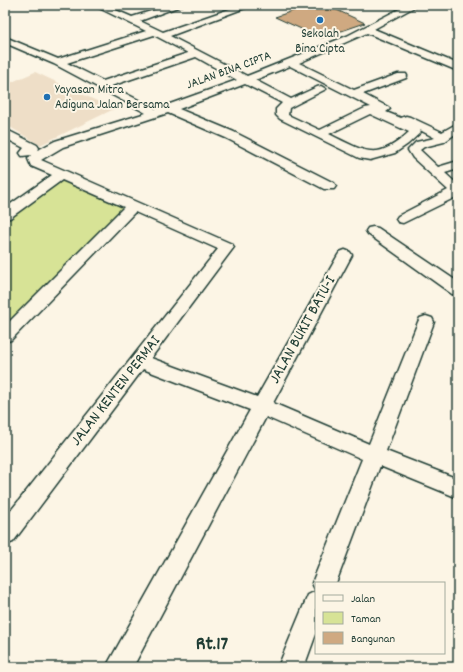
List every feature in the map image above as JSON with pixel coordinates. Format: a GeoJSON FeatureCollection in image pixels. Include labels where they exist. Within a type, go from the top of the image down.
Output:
{"type":"FeatureCollection","features":[{"type":"Feature","properties":{"kind":"street"},"geometry":{"type":"LineString","coordinates":[[97,5],[133,20],[290,103]]}},
{"type":"Feature","properties":{"kind":"street"},"geometry":{"type":"LineString","coordinates":[[133,20],[179,5]]}},
{"type":"Feature","properties":{"kind":"street"},"geometry":{"type":"LineString","coordinates":[[58,62],[157,34],[249,5]]}},
{"type":"Feature","properties":{"kind":"street","name":"JALAN BINA CIPTA"},"geometry":{"type":"LineString","coordinates":[[31,155],[154,113],[291,63],[368,30],[414,5]]}},
{"type":"Feature","properties":{"kind":"street"},"geometry":{"type":"LineString","coordinates":[[368,30],[458,68]]}},
{"type":"Feature","properties":{"kind":"street"},"geometry":{"type":"LineString","coordinates":[[5,40],[58,62],[154,113]]}},
{"type":"Feature","properties":{"kind":"street"},"geometry":{"type":"LineString","coordinates":[[102,85],[196,54]]}},
{"type":"Feature","properties":{"kind":"street"},"geometry":{"type":"LineString","coordinates":[[291,63],[443,137]]}},
{"type":"Feature","properties":{"kind":"street"},"geometry":{"type":"LineString","coordinates":[[354,94],[402,76]]}},
{"type":"Feature","properties":{"kind":"street"},"geometry":{"type":"LineString","coordinates":[[320,134],[369,110],[375,111],[412,128],[415,132],[410,138],[382,155],[372,157],[363,155],[284,118],[281,112],[282,109],[290,103],[321,89]]}},
{"type":"Feature","properties":{"kind":"street"},"geometry":{"type":"LineString","coordinates":[[167,108],[230,136],[329,186]]}},
{"type":"Feature","properties":{"kind":"street"},"geometry":{"type":"LineString","coordinates":[[403,219],[457,192],[417,155],[414,150],[416,146],[421,144],[436,142],[458,127]]}},
{"type":"Feature","properties":{"kind":"street"},"geometry":{"type":"LineString","coordinates":[[5,133],[33,148],[31,155]]}},
{"type":"Feature","properties":{"kind":"street"},"geometry":{"type":"LineString","coordinates":[[5,142],[31,155],[34,163],[134,205],[5,336]]}},
{"type":"Feature","properties":{"kind":"street"},"geometry":{"type":"LineString","coordinates":[[436,172],[458,165]]}},
{"type":"Feature","properties":{"kind":"street"},"geometry":{"type":"LineString","coordinates":[[5,215],[60,175]]}},
{"type":"Feature","properties":{"kind":"street","name":"JALAN KENTEN PERMAI"},"geometry":{"type":"LineString","coordinates":[[5,535],[227,247],[134,205]]}},
{"type":"Feature","properties":{"kind":"street"},"geometry":{"type":"LineString","coordinates":[[373,231],[458,290]]}},
{"type":"Feature","properties":{"kind":"street","name":"JALAN BUKIT BATU-I"},"geometry":{"type":"LineString","coordinates":[[119,667],[345,254]]}},
{"type":"Feature","properties":{"kind":"street"},"geometry":{"type":"LineString","coordinates":[[324,582],[426,322]]}},
{"type":"Feature","properties":{"kind":"street"},"geometry":{"type":"LineString","coordinates":[[140,361],[261,406],[374,455],[458,489]]}},
{"type":"Feature","properties":{"kind":"street"},"geometry":{"type":"LineString","coordinates":[[291,667],[315,606]]}},
{"type":"Feature","properties":{"kind":"shaded area","name":"Yayasan Mitra Adiguna Jalan Bersama"},"geometry":{"type":"Polygon","coordinates":[[[35,72],[114,109],[40,145],[5,124],[5,85],[35,72]]]}},
{"type":"Feature","properties":{"kind":"green space"},"geometry":{"type":"Polygon","coordinates":[[[59,179],[130,207],[5,330],[5,219],[59,179]]]}},
{"type":"Feature","properties":{"kind":"building","name":"Sekolah Bina Cipta"},"geometry":{"type":"Polygon","coordinates":[[[310,5],[326,5],[365,23],[321,38],[275,17],[310,5]]]}},
{"type":"Feature","properties":{"kind":"place","name":"Sekolah Bina Cipta"},"geometry":{"type":"Point","coordinates":[320,20]}},
{"type":"Feature","properties":{"kind":"place","name":"Yayasan Mitra Adiguna Jalan Bersama"},"geometry":{"type":"Point","coordinates":[47,97]}},
{"type":"Feature","properties":{"kind":"district","name":"Rt.17"},"geometry":{"type":"Point","coordinates":[212,645]}}]}
